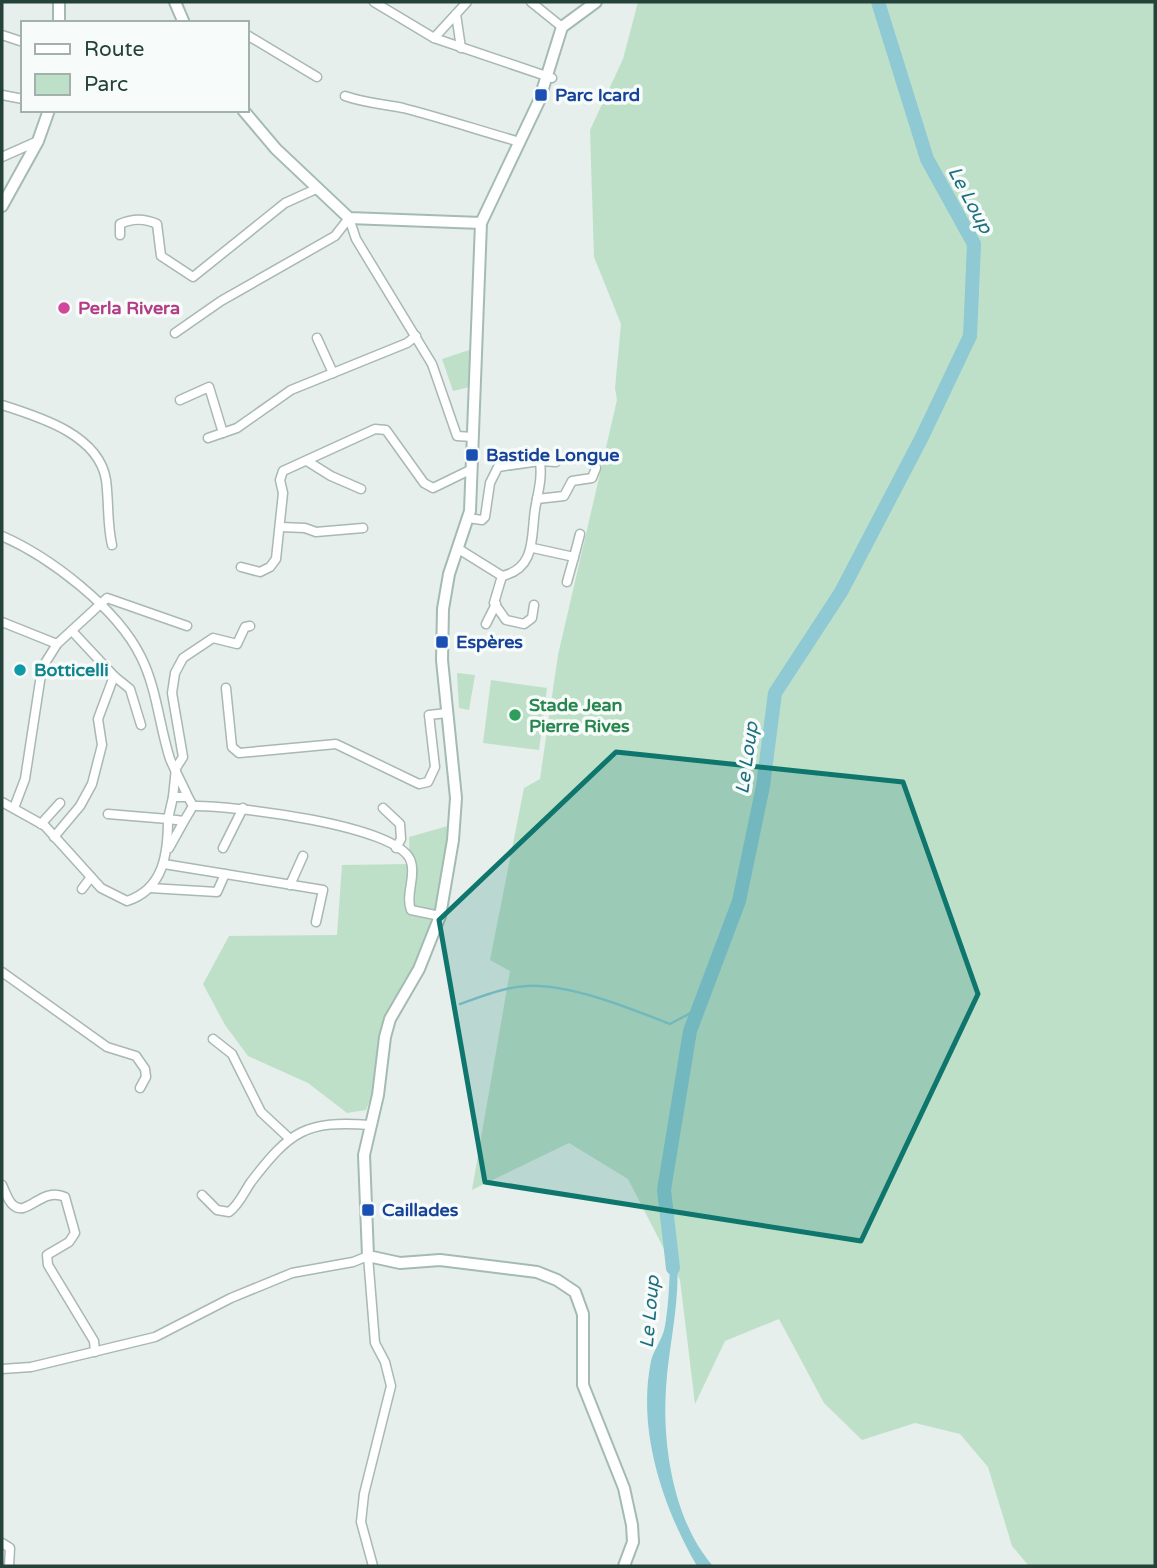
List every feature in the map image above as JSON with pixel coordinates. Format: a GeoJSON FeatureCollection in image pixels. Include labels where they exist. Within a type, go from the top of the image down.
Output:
{"type":"FeatureCollection","features":[{"type":"Feature","properties":{"kind":"street"},"geometry":{"type":"LineString","coordinates":[[59,2],[59,21]]}},
{"type":"Feature","properties":{"kind":"street"},"geometry":{"type":"LineString","coordinates":[[175,2],[183,21]]}},
{"type":"Feature","properties":{"kind":"street"},"geometry":{"type":"LineString","coordinates":[[374,2],[434,38],[549,76]]}},
{"type":"Feature","properties":{"kind":"street"},"geometry":{"type":"LineString","coordinates":[[434,38],[467,2]]}},
{"type":"Feature","properties":{"kind":"street"},"geometry":{"type":"LineString","coordinates":[[531,2],[562,27]]}},
{"type":"Feature","properties":{"kind":"street"},"geometry":{"type":"LineString","coordinates":[[373,1566],[361,1522],[364,1494],[391,1386],[385,1362],[375,1343],[375,1257],[364,1155],[390,1019],[419,969],[440,916],[452,852],[456,798],[442,660],[443,609],[457,548],[468,518],[481,223],[539,101],[549,76],[562,27],[596,2]]}},
{"type":"Feature","properties":{"kind":"street"},"geometry":{"type":"LineString","coordinates":[[456,14],[461,48]]}},
{"type":"Feature","properties":{"kind":"street"},"geometry":{"type":"LineString","coordinates":[[2,35],[21,41]]}},
{"type":"Feature","properties":{"kind":"street"},"geometry":{"type":"LineString","coordinates":[[248,36],[317,77]]}},
{"type":"Feature","properties":{"kind":"street"},"geometry":{"type":"LineString","coordinates":[[2,95],[21,99]]}},
{"type":"Feature","properties":{"kind":"street"},"geometry":{"type":"LineString","coordinates":[[345,96],[372,105],[379,103],[406,109],[520,142]]}},
{"type":"Feature","properties":{"kind":"street"},"geometry":{"type":"LineString","coordinates":[[2,206],[38,141],[48,112]]}},
{"type":"Feature","properties":{"kind":"street"},"geometry":{"type":"LineString","coordinates":[[245,112],[316,189],[349,218],[356,239],[432,364],[457,436],[473,437]]}},
{"type":"Feature","properties":{"kind":"street"},"geometry":{"type":"LineString","coordinates":[[2,157],[38,141]]}},
{"type":"Feature","properties":{"kind":"street"},"geometry":{"type":"LineString","coordinates":[[120,235],[120,224],[128,220],[147,219],[157,224],[161,256],[193,277],[285,204],[316,189]]}},
{"type":"Feature","properties":{"kind":"street"},"geometry":{"type":"LineString","coordinates":[[349,218],[481,223]]}},
{"type":"Feature","properties":{"kind":"street"},"geometry":{"type":"LineString","coordinates":[[175,333],[221,301],[335,236],[349,218]]}},
{"type":"Feature","properties":{"kind":"street"},"geometry":{"type":"LineString","coordinates":[[208,438],[237,428],[292,390],[407,343],[416,336]]}},
{"type":"Feature","properties":{"kind":"street"},"geometry":{"type":"LineString","coordinates":[[317,338],[333,373]]}},
{"type":"Feature","properties":{"kind":"street"},"geometry":{"type":"LineString","coordinates":[[180,400],[209,387],[223,433]]}},
{"type":"Feature","properties":{"kind":"street"},"geometry":{"type":"LineString","coordinates":[[2,405],[35,416],[93,448],[106,478],[112,545]]}},
{"type":"Feature","properties":{"kind":"street"},"geometry":{"type":"LineString","coordinates":[[241,567],[260,572],[270,567],[276,559],[283,493],[280,480],[284,471],[375,429],[386,430],[424,483],[433,488],[472,470]]}},
{"type":"Feature","properties":{"kind":"street"},"geometry":{"type":"LineString","coordinates":[[307,461],[331,476],[361,489]]}},
{"type":"Feature","properties":{"kind":"street"},"geometry":{"type":"LineString","coordinates":[[468,518],[482,520],[485,517],[490,483],[498,467],[540,461],[556,462]]}},
{"type":"Feature","properties":{"kind":"street"},"geometry":{"type":"LineString","coordinates":[[457,548],[502,576],[512,573],[522,565],[533,548],[537,499],[542,483],[540,461]]}},
{"type":"Feature","properties":{"kind":"street"},"geometry":{"type":"LineString","coordinates":[[537,499],[564,496],[572,481],[592,478],[596,468]]}},
{"type":"Feature","properties":{"kind":"street"},"geometry":{"type":"LineString","coordinates":[[280,527],[304,528],[316,532],[363,528]]}},
{"type":"Feature","properties":{"kind":"street"},"geometry":{"type":"LineString","coordinates":[[567,582],[580,534]]}},
{"type":"Feature","properties":{"kind":"street"},"geometry":{"type":"LineString","coordinates":[[3,539],[36,553],[100,605],[140,654],[151,680],[171,761],[193,806]]}},
{"type":"Feature","properties":{"kind":"street"},"geometry":{"type":"LineString","coordinates":[[533,548],[574,557]]}},
{"type":"Feature","properties":{"kind":"street"},"geometry":{"type":"LineString","coordinates":[[486,624],[496,604],[502,576]]}},
{"type":"Feature","properties":{"kind":"street"},"geometry":{"type":"LineString","coordinates":[[14,808],[25,779],[42,668],[57,644],[100,605],[111,599],[187,626]]}},
{"type":"Feature","properties":{"kind":"street"},"geometry":{"type":"LineString","coordinates":[[496,604],[506,620],[524,624],[532,618],[534,605]]}},
{"type":"Feature","properties":{"kind":"street"},"geometry":{"type":"LineString","coordinates":[[2,622],[57,644]]}},
{"type":"Feature","properties":{"kind":"street"},"geometry":{"type":"LineString","coordinates":[[168,850],[168,819],[176,768],[183,757],[172,693],[183,658],[213,638],[236,644],[245,627],[250,626]]}},
{"type":"Feature","properties":{"kind":"street"},"geometry":{"type":"LineString","coordinates":[[72,631],[114,677],[130,689],[141,725]]}},
{"type":"Feature","properties":{"kind":"street"},"geometry":{"type":"LineString","coordinates":[[54,837],[93,784],[102,745],[98,719],[114,677]]}},
{"type":"Feature","properties":{"kind":"street"},"geometry":{"type":"LineString","coordinates":[[226,688],[232,747],[239,753],[336,744],[419,784],[428,782],[435,767],[429,715],[447,713]]}},
{"type":"Feature","properties":{"kind":"street"},"geometry":{"type":"LineString","coordinates":[[173,797],[188,797]]}},
{"type":"Feature","properties":{"kind":"street"},"geometry":{"type":"LineString","coordinates":[[2,802],[41,824],[91,877],[113,895],[127,901],[150,888],[193,806]]}},
{"type":"Feature","properties":{"kind":"street"},"geometry":{"type":"LineString","coordinates":[[41,824],[60,803]]}},
{"type":"Feature","properties":{"kind":"street"},"geometry":{"type":"LineString","coordinates":[[193,806],[243,808],[324,821],[396,848],[411,861],[411,910],[440,916]]}},
{"type":"Feature","properties":{"kind":"street"},"geometry":{"type":"LineString","coordinates":[[223,848],[243,808]]}},
{"type":"Feature","properties":{"kind":"street"},"geometry":{"type":"LineString","coordinates":[[383,808],[400,824],[401,839],[396,848]]}},
{"type":"Feature","properties":{"kind":"street"},"geometry":{"type":"LineString","coordinates":[[108,814],[184,821]]}},
{"type":"Feature","properties":{"kind":"street"},"geometry":{"type":"LineString","coordinates":[[290,884],[303,856]]}},
{"type":"Feature","properties":{"kind":"street"},"geometry":{"type":"LineString","coordinates":[[164,864],[323,890],[316,922]]}},
{"type":"Feature","properties":{"kind":"street"},"geometry":{"type":"LineString","coordinates":[[150,888],[217,892],[225,874]]}},
{"type":"Feature","properties":{"kind":"street"},"geometry":{"type":"LineString","coordinates":[[82,889],[91,877]]}},
{"type":"Feature","properties":{"kind":"street"},"geometry":{"type":"LineString","coordinates":[[2,972],[107,1047],[136,1056],[145,1069],[146,1077],[140,1088]]}},
{"type":"Feature","properties":{"kind":"street"},"geometry":{"type":"LineString","coordinates":[[213,1039],[232,1054],[261,1112],[290,1139]]}},
{"type":"Feature","properties":{"kind":"street"},"geometry":{"type":"LineString","coordinates":[[202,1195],[217,1210],[229,1212],[265,1164],[304,1129],[330,1122],[370,1125]]}},
{"type":"Feature","properties":{"kind":"street"},"geometry":{"type":"LineString","coordinates":[[2,1185],[12,1205],[20,1209],[31,1207],[41,1196],[57,1194],[65,1197],[75,1233],[69,1242],[47,1255],[48,1265],[94,1341],[95,1352]]}},
{"type":"Feature","properties":{"kind":"street"},"geometry":{"type":"LineString","coordinates":[[2,1369],[31,1367],[155,1337],[231,1298],[292,1273],[375,1257],[400,1263],[440,1261],[537,1272],[576,1292],[583,1314],[583,1385],[624,1488],[632,1525],[633,1542],[624,1566]]}},
{"type":"Feature","properties":{"kind":"street"},"geometry":{"type":"LineString","coordinates":[[2,1544],[10,1548],[9,1566]]}},
{"type":"Feature","properties":{"kind":"highlighted area"},"geometry":{"type":"Polygon","coordinates":[[[616,752],[903,782],[978,994],[861,1241],[485,1182],[439,920],[616,752]]]}},
{"type":"Feature","properties":{"kind":"green space"},"geometry":{"type":"Polygon","coordinates":[[[638,2],[1155,2],[1155,1566],[1029,1566],[1012,1546],[988,1467],[960,1434],[915,1423],[862,1440],[824,1403],[779,1319],[725,1341],[695,1404],[680,1280],[628,1179],[569,1143],[472,1190],[510,971],[490,960],[524,788],[540,779],[558,655],[617,400],[615,388],[621,324],[594,257],[590,130],[623,59],[638,2]]]}},
{"type":"Feature","properties":{"kind":"green space"},"geometry":{"type":"Polygon","coordinates":[[[469,350],[469,387],[453,391],[442,359],[469,350]]]}},
{"type":"Feature","properties":{"kind":"green space"},"geometry":{"type":"Polygon","coordinates":[[[457,673],[475,675],[469,710],[459,708],[457,673]]]}},
{"type":"Feature","properties":{"kind":"green space","name":"Stade Jean Pierre Rives"},"geometry":{"type":"Polygon","coordinates":[[[491,680],[547,688],[539,750],[483,743],[491,680]]]}},
{"type":"Feature","properties":{"kind":"green space"},"geometry":{"type":"Polygon","coordinates":[[[451,825],[441,903],[418,979],[381,1040],[375,1087],[366,1110],[347,1113],[308,1083],[248,1056],[225,1025],[203,984],[229,936],[337,935],[342,865],[410,864],[409,837],[451,825]]]}},
{"type":"Feature","properties":{"kind":"water","name":"Le Loup"},"geometry":{"type":"Polygon","coordinates":[[[676,1249],[677,1284],[666,1388],[666,1434],[673,1482],[680,1506],[700,1548],[713,1566],[697,1566],[684,1543],[663,1493],[650,1440],[647,1413],[651,1361],[664,1331],[670,1251],[676,1249]]]}},
{"type":"Feature","properties":{"kind":"waterway","name":"Le Loup"},"geometry":{"type":"LineString","coordinates":[[673,1268],[664,1190],[690,1031],[739,901],[763,786],[775,693],[841,592],[922,437],[970,336],[974,244],[927,159],[878,2]]}},
{"type":"Feature","properties":{"kind":"waterway"},"geometry":{"type":"LineString","coordinates":[[460,1004],[509,988],[539,986],[588,995],[670,1024],[698,1009]]}},
{"type":"Feature","properties":{"kind":"place","name":"Parc Icard"},"geometry":{"type":"Point","coordinates":[541,95]}},
{"type":"Feature","properties":{"kind":"place","name":"Perla Rivera"},"geometry":{"type":"Point","coordinates":[64,308]}},
{"type":"Feature","properties":{"kind":"place","name":"Bastide Longue"},"geometry":{"type":"Point","coordinates":[472,455]}},
{"type":"Feature","properties":{"kind":"place","name":"Espères"},"geometry":{"type":"Point","coordinates":[442,642]}},
{"type":"Feature","properties":{"kind":"place","name":"Botticelli"},"geometry":{"type":"Point","coordinates":[20,670]}},
{"type":"Feature","properties":{"kind":"place","name":"Stade Jean Pierre Rives"},"geometry":{"type":"Point","coordinates":[515,715]}},
{"type":"Feature","properties":{"kind":"place","name":"Caillades"},"geometry":{"type":"Point","coordinates":[368,1210]}}]}
